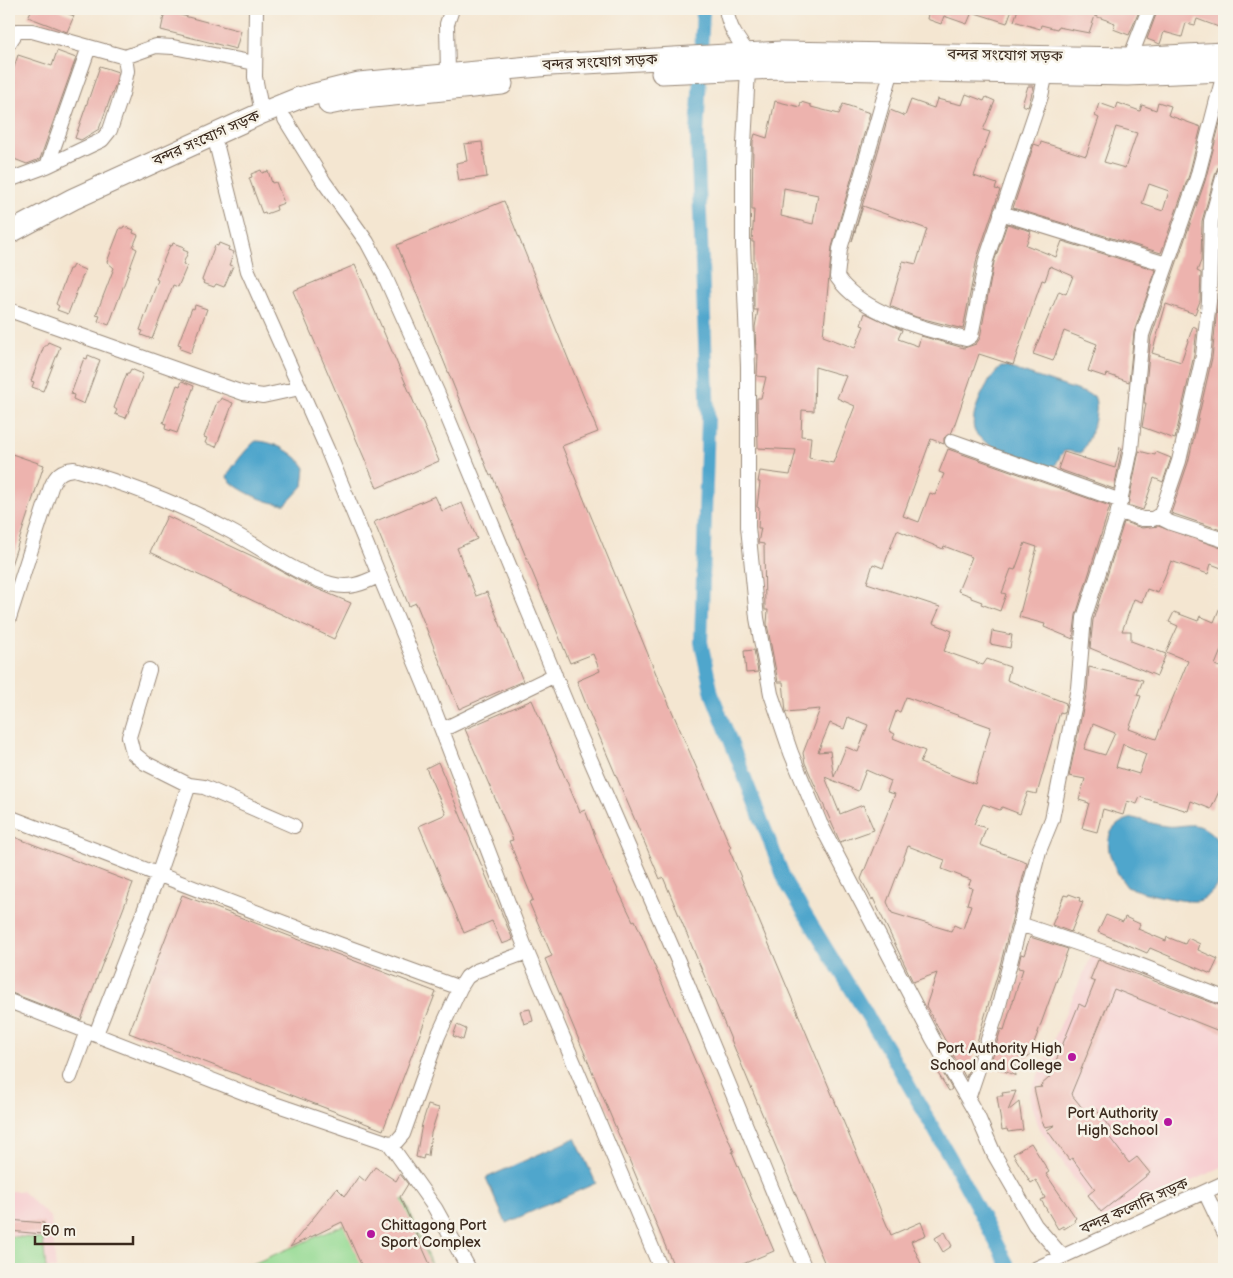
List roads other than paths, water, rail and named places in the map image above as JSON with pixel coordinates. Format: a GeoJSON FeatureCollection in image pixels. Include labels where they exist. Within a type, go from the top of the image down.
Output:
{"type":"FeatureCollection","features":[{"type":"Feature","properties":{"kind":"highway","name":"বন্দর সংযোগ সড়ক"},"geometry":{"type":"LineString","coordinates":[[9,232],[73,199],[262,113],[299,98],[352,85],[448,74],[749,62],[1130,58],[1224,53]]}},
{"type":"Feature","properties":{"kind":"highway","name":"বন্দর সংযোগ সড়ক"},"geometry":{"type":"LineString","coordinates":[[863,61],[892,70],[1128,75],[1224,72]]}},
{"type":"Feature","properties":{"kind":"highway","name":"বন্দর সংযোগ সড়ক"},"geometry":{"type":"LineString","coordinates":[[9,244],[132,184],[285,119],[320,107],[353,99],[601,68]]}},
{"type":"Feature","properties":{"kind":"street"},"geometry":{"type":"LineString","coordinates":[[256,9],[255,77],[262,113]]}},
{"type":"Feature","properties":{"kind":"street"},"geometry":{"type":"LineString","coordinates":[[448,74],[447,24],[452,9]]}},
{"type":"Feature","properties":{"kind":"street"},"geometry":{"type":"LineString","coordinates":[[726,9],[728,23],[749,62],[743,163],[743,244],[748,366],[748,526],[757,618],[771,694],[791,753],[820,823],[929,1031],[987,1135],[994,1154],[1035,1225],[1059,1258]]}},
{"type":"Feature","properties":{"kind":"street"},"geometry":{"type":"LineString","coordinates":[[1130,58],[1149,9]]}},
{"type":"Feature","properties":{"kind":"street"},"geometry":{"type":"LineString","coordinates":[[9,43],[17,32],[32,31],[125,57],[156,46],[173,47],[255,62]]}},
{"type":"Feature","properties":{"kind":"street"},"geometry":{"type":"LineString","coordinates":[[47,166],[89,46]]}},
{"type":"Feature","properties":{"kind":"street"},"geometry":{"type":"LineString","coordinates":[[10,179],[47,166],[102,140],[110,130],[122,94],[127,71],[125,57]]}},
{"type":"Feature","properties":{"kind":"street"},"geometry":{"type":"LineString","coordinates":[[892,70],[840,249],[837,277],[844,288],[869,306],[887,314],[966,339],[971,336],[981,276],[1041,96],[1046,73]]}},
{"type":"Feature","properties":{"kind":"street"},"geometry":{"type":"LineString","coordinates":[[968,1099],[997,1013],[1039,851],[1052,819],[1078,688],[1084,618],[1119,506],[1134,426],[1142,335],[1203,160],[1224,72]]}},
{"type":"Feature","properties":{"kind":"street"},"geometry":{"type":"LineString","coordinates":[[285,119],[324,182],[367,242],[382,270],[438,394],[555,675],[678,961],[805,1269]]}},
{"type":"Feature","properties":{"kind":"street"},"geometry":{"type":"LineString","coordinates":[[217,147],[248,271],[327,449],[442,730],[527,952],[661,1269]]}},
{"type":"Feature","properties":{"kind":"street"},"geometry":{"type":"LineString","coordinates":[[1224,174],[1211,221],[1209,301],[1199,378],[1187,436],[1161,514],[1163,520],[1224,540]]}},
{"type":"Feature","properties":{"kind":"street"},"geometry":{"type":"LineString","coordinates":[[1001,213],[1166,264]]}},
{"type":"Feature","properties":{"kind":"street"},"geometry":{"type":"LineString","coordinates":[[9,310],[243,393],[263,396],[300,388]]}},
{"type":"Feature","properties":{"kind":"street"},"geometry":{"type":"LineString","coordinates":[[952,441],[1119,506],[1142,519],[1153,519],[1161,514]]}},
{"type":"Feature","properties":{"kind":"street"},"geometry":{"type":"LineString","coordinates":[[9,618],[50,487],[55,477],[63,470],[74,468],[176,504],[330,584],[344,586],[360,585],[378,576]]}},
{"type":"Feature","properties":{"kind":"street"},"geometry":{"type":"LineString","coordinates":[[149,670],[130,737],[133,753],[146,763],[190,785],[204,787],[294,826]]}},
{"type":"Feature","properties":{"kind":"street"},"geometry":{"type":"LineString","coordinates":[[442,730],[555,675]]}},
{"type":"Feature","properties":{"kind":"street"},"geometry":{"type":"LineString","coordinates":[[70,1077],[91,1033],[158,874],[190,785]]}},
{"type":"Feature","properties":{"kind":"street"},"geometry":{"type":"LineString","coordinates":[[9,817],[339,944],[460,988]]}},
{"type":"Feature","properties":{"kind":"street"},"geometry":{"type":"LineString","coordinates":[[1020,924],[1124,959],[1224,998]]}},
{"type":"Feature","properties":{"kind":"street"},"geometry":{"type":"LineString","coordinates":[[9,1001],[278,1106],[388,1143],[396,1142],[403,1134],[438,1036],[467,977],[476,971],[527,952]]}},
{"type":"Feature","properties":{"kind":"street"},"geometry":{"type":"LineString","coordinates":[[388,1143],[435,1208],[469,1269]]}},
{"type":"Feature","properties":{"kind":"street","name":"বন্দর কলোনি সড়ক"},"geometry":{"type":"LineString","coordinates":[[1035,1269],[1224,1184]]}},
{"type":"Feature","properties":{"kind":"street"},"geometry":{"type":"LineString","coordinates":[[1205,1192],[1224,1232]]}},
{"type":"Feature","properties":{"kind":"water"},"geometry":{"type":"Polygon","coordinates":[[[1001,367],[1007,367],[1094,396],[1096,409],[1094,425],[1081,453],[1066,451],[1062,453],[1055,466],[1047,466],[1025,461],[1000,451],[980,438],[975,432],[973,425],[976,407],[990,379],[1001,367]]]}},
{"type":"Feature","properties":{"kind":"water"},"geometry":{"type":"Polygon","coordinates":[[[256,441],[270,443],[284,449],[296,457],[305,468],[303,486],[286,504],[263,500],[253,496],[237,487],[227,477],[240,458],[256,441]]]}},
{"type":"Feature","properties":{"kind":"water"},"geometry":{"type":"Polygon","coordinates":[[[1133,818],[1166,826],[1197,825],[1215,837],[1223,855],[1223,866],[1217,886],[1210,894],[1201,900],[1187,901],[1153,895],[1127,887],[1111,858],[1109,838],[1113,829],[1133,818]]]}},
{"type":"Feature","properties":{"kind":"water"},"geometry":{"type":"Polygon","coordinates":[[[575,1138],[596,1183],[506,1223],[486,1178],[575,1138]]]}},
{"type":"Feature","properties":{"kind":"waterway"},"geometry":{"type":"LineString","coordinates":[[703,9],[697,136],[708,419],[701,642],[712,694],[786,883],[889,1051],[954,1164],[1010,1269]]}},
{"type":"Feature","properties":{"kind":"place","name":"Port Authority High School and College"},"geometry":{"type":"Point","coordinates":[1072,1057]}},
{"type":"Feature","properties":{"kind":"place","name":"Port Authority High School"},"geometry":{"type":"Point","coordinates":[1168,1122]}},
{"type":"Feature","properties":{"kind":"place","name":"Chittagong Port Sport Complex"},"geometry":{"type":"Point","coordinates":[371,1234]}}]}
